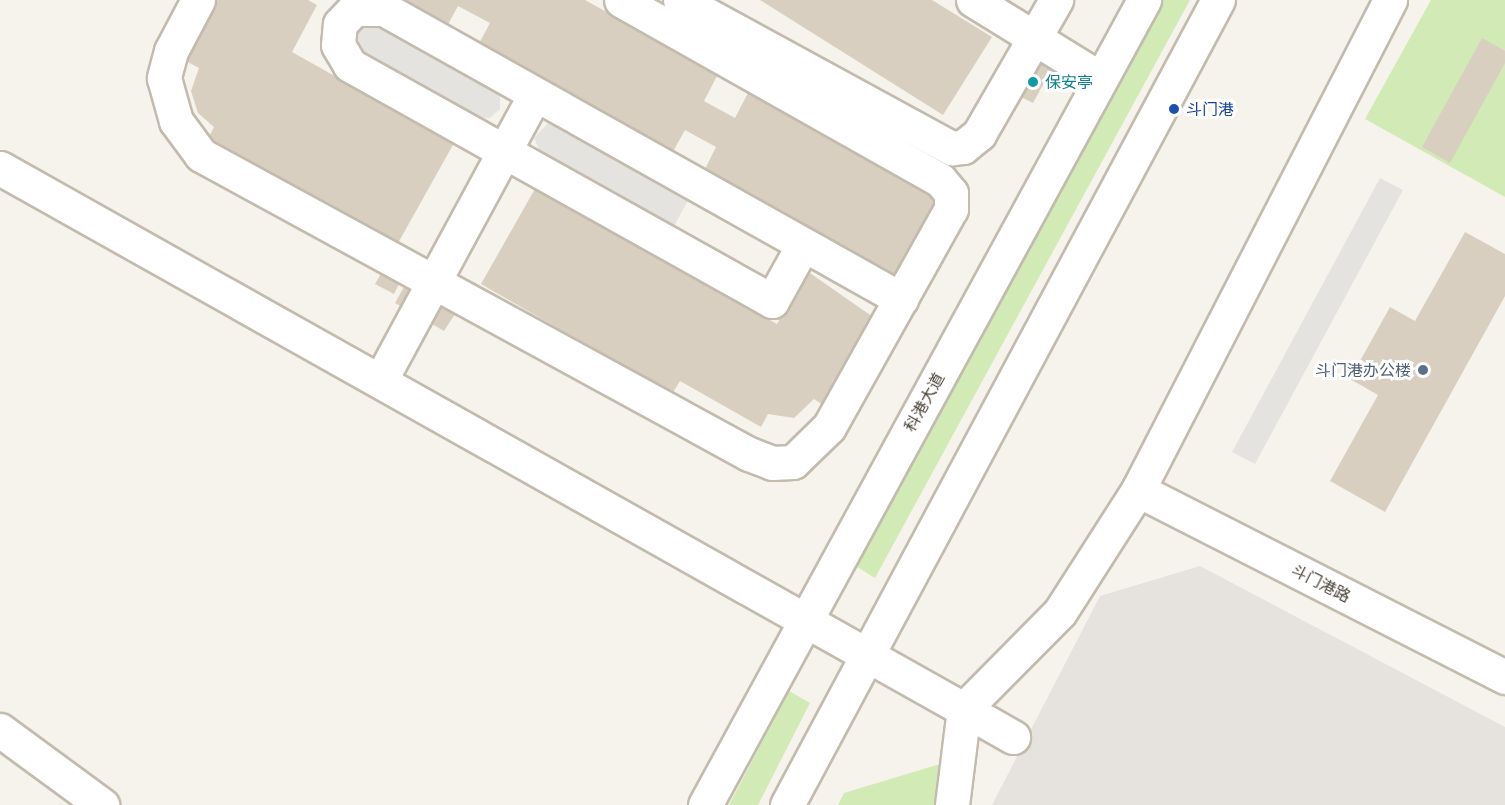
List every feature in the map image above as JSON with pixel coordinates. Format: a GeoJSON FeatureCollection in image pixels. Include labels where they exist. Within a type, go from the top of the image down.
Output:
{"type":"FeatureCollection","features":[{"type":"Feature","properties":{"kind":"street"},"geometry":{"type":"LineString","coordinates":[[198,0],[171,51],[164,78],[170,107],[191,145],[434,282],[749,454],[783,464],[804,456],[822,438],[951,209],[946,186],[621,0]]}},
{"type":"Feature","properties":{"kind":"street"},"geometry":{"type":"LineString","coordinates":[[680,0],[952,148],[979,134],[1056,0]]}},
{"type":"Feature","properties":{"kind":"street"},"geometry":{"type":"LineString","coordinates":[[973,0],[1101,79]]}},
{"type":"Feature","properties":{"kind":"street","name":"科港大道"},"geometry":{"type":"LineString","coordinates":[[705,805],[1144,0]]}},
{"type":"Feature","properties":{"kind":"street"},"geometry":{"type":"LineString","coordinates":[[788,805],[1218,0]]}},
{"type":"Feature","properties":{"kind":"street"},"geometry":{"type":"LineString","coordinates":[[952,805],[964,710],[1060,612],[1138,489],[1390,0]]}},
{"type":"Feature","properties":{"kind":"street"},"geometry":{"type":"LineString","coordinates":[[803,244],[772,301],[350,65],[338,45],[340,24],[354,9],[384,9],[535,94],[803,244],[901,299]]}},
{"type":"Feature","properties":{"kind":"street"},"geometry":{"type":"LineString","coordinates":[[380,381],[535,94]]}},
{"type":"Feature","properties":{"kind":"street"},"geometry":{"type":"LineString","coordinates":[[0,168],[1013,737]]}},
{"type":"Feature","properties":{"kind":"street","name":"斗门港路"},"geometry":{"type":"LineString","coordinates":[[1138,489],[1505,677]]}},
{"type":"Feature","properties":{"kind":"street"},"geometry":{"type":"LineString","coordinates":[[0,730],[102,805]]}},
{"type":"Feature","properties":{"kind":"shaded area"},"geometry":{"type":"Polygon","coordinates":[[[367,17],[500,89],[500,109],[490,118],[477,118],[359,53],[353,28],[367,17]]]}},
{"type":"Feature","properties":{"kind":"shaded area"},"geometry":{"type":"Polygon","coordinates":[[[550,121],[691,195],[672,230],[542,156],[534,138],[550,121]]]}},
{"type":"Feature","properties":{"kind":"shaded area"},"geometry":{"type":"Polygon","coordinates":[[[1380,178],[1403,190],[1255,464],[1232,452],[1380,178]]]}},
{"type":"Feature","properties":{"kind":"shaded area"},"geometry":{"type":"Polygon","coordinates":[[[1200,566],[1505,727],[1505,805],[992,805],[1100,596],[1200,566]]]}},
{"type":"Feature","properties":{"kind":"green space"},"geometry":{"type":"Polygon","coordinates":[[[1162,0],[1190,0],[875,578],[854,565],[1162,0]]]}},
{"type":"Feature","properties":{"kind":"green space"},"geometry":{"type":"Polygon","coordinates":[[[1431,0],[1505,0],[1505,197],[1365,119],[1431,0]]]}},
{"type":"Feature","properties":{"kind":"green space"},"geometry":{"type":"Polygon","coordinates":[[[789,691],[810,703],[758,805],[729,805],[789,691]]]}},
{"type":"Feature","properties":{"kind":"green space"},"geometry":{"type":"Polygon","coordinates":[[[940,764],[934,805],[838,805],[844,793],[940,764]]]}},
{"type":"Feature","properties":{"kind":"building"},"geometry":{"type":"Polygon","coordinates":[[[215,0],[308,0],[317,5],[292,52],[454,143],[397,245],[208,139],[214,127],[198,113],[191,91],[199,68],[182,59],[215,0]]]}},
{"type":"Feature","properties":{"kind":"building"},"geometry":{"type":"Polygon","coordinates":[[[390,0],[585,0],[718,74],[704,101],[735,118],[749,91],[942,198],[895,283],[702,175],[716,147],[685,130],[670,157],[476,49],[490,23],[458,6],[445,30],[390,0]]]}},
{"type":"Feature","properties":{"kind":"building"},"geometry":{"type":"Polygon","coordinates":[[[760,0],[932,0],[992,37],[943,115],[760,0]]]}},
{"type":"Feature","properties":{"kind":"building"},"geometry":{"type":"Polygon","coordinates":[[[1050,29],[1068,39],[1033,103],[1015,94],[1050,29]]]}},
{"type":"Feature","properties":{"kind":"building"},"geometry":{"type":"Polygon","coordinates":[[[1482,38],[1505,51],[1505,63],[1450,163],[1422,147],[1482,38]]]}},
{"type":"Feature","properties":{"kind":"building"},"geometry":{"type":"Polygon","coordinates":[[[536,187],[777,324],[807,271],[873,317],[823,405],[814,399],[794,418],[768,414],[761,427],[680,381],[672,394],[481,284],[536,187]]]}},
{"type":"Feature","properties":{"kind":"building"},"geometry":{"type":"Polygon","coordinates":[[[1465,232],[1505,254],[1505,296],[1385,512],[1330,481],[1378,395],[1350,379],[1390,307],[1415,321],[1465,232]]]}},
{"type":"Feature","properties":{"kind":"building"},"geometry":{"type":"Polygon","coordinates":[[[382,272],[400,282],[394,294],[375,284],[382,272]]]}},
{"type":"Feature","properties":{"kind":"building"},"geometry":{"type":"Polygon","coordinates":[[[405,285],[455,314],[444,331],[395,303],[405,285]]]}},
{"type":"Feature","properties":{"kind":"place","name":"保安亭"},"geometry":{"type":"Point","coordinates":[1033,82]}},
{"type":"Feature","properties":{"kind":"place","name":"斗门港"},"geometry":{"type":"Point","coordinates":[1174,109]}},
{"type":"Feature","properties":{"kind":"place","name":"斗门港办公楼"},"geometry":{"type":"Point","coordinates":[1423,370]}}]}
